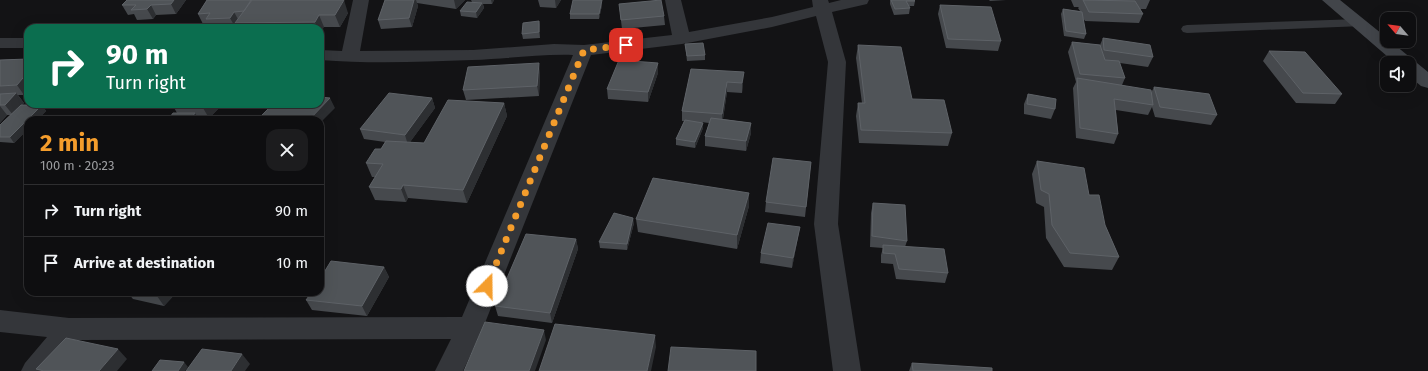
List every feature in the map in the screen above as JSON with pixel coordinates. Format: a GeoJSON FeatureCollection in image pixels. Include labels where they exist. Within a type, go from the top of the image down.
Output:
{"type":"FeatureCollection","features":[{"type":"Feature","properties":{"kind":"street"},"geometry":{"type":"LineString","coordinates":[[350,57],[361,0]]}},
{"type":"Feature","properties":{"kind":"street"},"geometry":{"type":"LineString","coordinates":[[673,0],[682,39]]}},
{"type":"Feature","properties":{"kind":"street"},"geometry":{"type":"LineString","coordinates":[[324,55],[350,57],[473,55],[554,49],[584,50],[682,39],[772,22],[821,5],[861,0]]}},
{"type":"Feature","properties":{"kind":"street"},"geometry":{"type":"LineString","coordinates":[[1330,0],[1397,56]]}},
{"type":"Feature","properties":{"kind":"street"},"geometry":{"type":"LineString","coordinates":[[821,5],[837,62],[826,224],[847,371]]}},
{"type":"Feature","properties":{"kind":"street"},"geometry":{"type":"LineString","coordinates":[[0,44],[24,43]]}},
{"type":"Feature","properties":{"kind":"street"},"geometry":{"type":"LineString","coordinates":[[449,371],[470,328],[584,50]]}},
{"type":"Feature","properties":{"kind":"street"},"geometry":{"type":"LineString","coordinates":[[1416,72],[1428,82]]}},
{"type":"Feature","properties":{"kind":"street"},"geometry":{"type":"LineString","coordinates":[[0,321],[70,329],[470,328]]}},
{"type":"Feature","properties":{"kind":"street"},"geometry":{"type":"LineString","coordinates":[[35,371],[70,329]]}},
{"type":"Feature","properties":{"kind":"lane"},"geometry":{"type":"LineString","coordinates":[[1187,29],[1358,24]]}},
{"type":"Feature","properties":{"kind":"building"},"geometry":{"type":"Polygon","coordinates":[[[127,0],[174,0],[171,4],[151,5],[147,9],[131,10],[136,5],[122,5],[127,0]]]}},
{"type":"Feature","properties":{"kind":"building"},"geometry":{"type":"Polygon","coordinates":[[[207,0],[251,0],[244,11],[234,12],[230,18],[206,19],[210,13],[198,14],[207,0]]]}},
{"type":"Feature","properties":{"kind":"building"},"geometry":{"type":"Polygon","coordinates":[[[252,0],[344,0],[335,15],[319,15],[315,22],[235,23],[252,0]]]}},
{"type":"Feature","properties":{"kind":"building"},"geometry":{"type":"Polygon","coordinates":[[[385,0],[414,0],[409,18],[378,20],[385,0]]]}},
{"type":"Feature","properties":{"kind":"building"},"geometry":{"type":"Polygon","coordinates":[[[573,0],[602,0],[599,14],[570,14],[573,0]]]}},
{"type":"Feature","properties":{"kind":"building"},"geometry":{"type":"Polygon","coordinates":[[[661,0],[664,16],[621,20],[619,4],[661,0]]]}},
{"type":"Feature","properties":{"kind":"building"},"geometry":{"type":"Polygon","coordinates":[[[891,0],[915,1],[906,1],[910,8],[895,9],[891,0]]]}},
{"type":"Feature","properties":{"kind":"building"},"geometry":{"type":"Polygon","coordinates":[[[1083,0],[1135,1],[1143,14],[1089,12],[1083,0]]]}},
{"type":"Feature","properties":{"kind":"building"},"geometry":{"type":"Polygon","coordinates":[[[467,2],[482,3],[476,12],[460,11],[467,2]]]}},
{"type":"Feature","properties":{"kind":"building"},"geometry":{"type":"Polygon","coordinates":[[[940,5],[991,7],[1001,41],[948,39],[940,5]]]}},
{"type":"Feature","properties":{"kind":"building"},"geometry":{"type":"Polygon","coordinates":[[[1063,9],[1082,12],[1086,34],[1066,31],[1063,9]]]}},
{"type":"Feature","properties":{"kind":"building"},"geometry":{"type":"Polygon","coordinates":[[[539,21],[539,32],[522,34],[523,23],[539,21]]]}},
{"type":"Feature","properties":{"kind":"building"},"geometry":{"type":"Polygon","coordinates":[[[1103,38],[1150,45],[1153,57],[1104,50],[1103,38]]]}},
{"type":"Feature","properties":{"kind":"building"},"geometry":{"type":"Polygon","coordinates":[[[1072,42],[1100,45],[1105,60],[1119,61],[1125,78],[1080,74],[1072,42]]]}},
{"type":"Feature","properties":{"kind":"building"},"geometry":{"type":"Polygon","coordinates":[[[703,43],[705,55],[687,56],[685,44],[703,43]]]}},
{"type":"Feature","properties":{"kind":"building"},"geometry":{"type":"Polygon","coordinates":[[[858,45],[901,47],[912,99],[944,100],[952,133],[861,130],[858,103],[865,103],[858,45]]]}},
{"type":"Feature","properties":{"kind":"building"},"geometry":{"type":"Polygon","coordinates":[[[1269,51],[1305,52],[1342,94],[1303,93],[1269,51]]]}},
{"type":"Feature","properties":{"kind":"building"},"geometry":{"type":"Polygon","coordinates":[[[24,59],[24,77],[17,85],[0,86],[0,60],[24,59]]]}},
{"type":"Feature","properties":{"kind":"building"},"geometry":{"type":"Polygon","coordinates":[[[619,60],[658,63],[648,92],[607,89],[619,60]]]}},
{"type":"Feature","properties":{"kind":"building"},"geometry":{"type":"Polygon","coordinates":[[[539,63],[537,86],[463,90],[468,67],[539,63]]]}},
{"type":"Feature","properties":{"kind":"building"},"geometry":{"type":"Polygon","coordinates":[[[691,69],[744,72],[742,83],[727,82],[722,114],[682,111],[691,69]]]}},
{"type":"Feature","properties":{"kind":"building"},"geometry":{"type":"Polygon","coordinates":[[[1077,78],[1151,90],[1153,105],[1114,99],[1118,134],[1080,128],[1077,78]]]}},
{"type":"Feature","properties":{"kind":"building"},"geometry":{"type":"Polygon","coordinates":[[[1154,87],[1209,94],[1217,115],[1160,107],[1154,87]]]}},
{"type":"Feature","properties":{"kind":"building"},"geometry":{"type":"Polygon","coordinates":[[[16,93],[5,105],[0,105],[0,94],[16,93]]]}},
{"type":"Feature","properties":{"kind":"building"},"geometry":{"type":"Polygon","coordinates":[[[389,93],[432,98],[405,135],[360,129],[389,93]]]}},
{"type":"Feature","properties":{"kind":"building"},"geometry":{"type":"Polygon","coordinates":[[[1028,94],[1056,99],[1055,109],[1027,104],[1028,94]]]}},
{"type":"Feature","properties":{"kind":"building"},"geometry":{"type":"Polygon","coordinates":[[[324,97],[330,98],[324,104],[324,97]]]}},
{"type":"Feature","properties":{"kind":"building"},"geometry":{"type":"Polygon","coordinates":[[[448,100],[504,103],[463,190],[403,185],[401,189],[369,187],[383,164],[366,163],[375,149],[381,149],[386,141],[424,143],[448,100]]]}},
{"type":"Feature","properties":{"kind":"building"},"geometry":{"type":"Polygon","coordinates":[[[21,105],[24,105],[24,108],[39,108],[31,116],[24,116],[24,123],[10,137],[0,137],[0,125],[21,105]]]}},
{"type":"Feature","properties":{"kind":"building"},"geometry":{"type":"Polygon","coordinates":[[[269,108],[320,108],[313,116],[261,116],[269,108]]]}},
{"type":"Feature","properties":{"kind":"building"},"geometry":{"type":"Polygon","coordinates":[[[173,113],[195,113],[193,116],[171,116],[173,113]]]}},
{"type":"Feature","properties":{"kind":"building"},"geometry":{"type":"Polygon","coordinates":[[[711,118],[751,123],[746,141],[705,136],[711,118]]]}},
{"type":"Feature","properties":{"kind":"building"},"geometry":{"type":"Polygon","coordinates":[[[685,120],[703,123],[695,142],[676,139],[685,120]]]}},
{"type":"Feature","properties":{"kind":"building"},"geometry":{"type":"Polygon","coordinates":[[[773,158],[811,162],[806,207],[766,202],[773,158]]]}},
{"type":"Feature","properties":{"kind":"building"},"geometry":{"type":"Polygon","coordinates":[[[1037,161],[1084,168],[1089,195],[1099,195],[1105,225],[1119,257],[1070,253],[1052,225],[1049,194],[1041,190],[1037,161]]]}},
{"type":"Feature","properties":{"kind":"building"},"geometry":{"type":"Polygon","coordinates":[[[653,178],[749,193],[737,235],[636,219],[653,178]]]}},
{"type":"Feature","properties":{"kind":"building"},"geometry":{"type":"Polygon","coordinates":[[[873,203],[905,205],[907,241],[872,236],[873,203]]]}},
{"type":"Feature","properties":{"kind":"building"},"geometry":{"type":"Polygon","coordinates":[[[614,213],[633,218],[627,244],[599,242],[614,213]]]}},
{"type":"Feature","properties":{"kind":"building"},"geometry":{"type":"Polygon","coordinates":[[[768,223],[800,227],[793,258],[761,253],[768,223]]]}},
{"type":"Feature","properties":{"kind":"building"},"geometry":{"type":"Polygon","coordinates":[[[526,234],[576,239],[550,313],[495,306],[526,234]]]}},
{"type":"Feature","properties":{"kind":"building"},"geometry":{"type":"Polygon","coordinates":[[[883,245],[944,249],[948,273],[899,269],[895,254],[883,253],[883,245]]]}},
{"type":"Feature","properties":{"kind":"building"},"geometry":{"type":"Polygon","coordinates":[[[331,261],[384,267],[362,306],[306,300],[309,296],[324,296],[324,272],[331,261]]]}},
{"type":"Feature","properties":{"kind":"building"},"geometry":{"type":"Polygon","coordinates":[[[485,322],[544,330],[529,371],[464,371],[485,322]]]}},
{"type":"Feature","properties":{"kind":"building"},"geometry":{"type":"Polygon","coordinates":[[[555,324],[655,335],[647,371],[539,371],[555,324]]]}},
{"type":"Feature","properties":{"kind":"building"},"geometry":{"type":"Polygon","coordinates":[[[66,338],[118,349],[99,371],[44,371],[36,369],[66,338]]]}},
{"type":"Feature","properties":{"kind":"building"},"geometry":{"type":"Polygon","coordinates":[[[671,347],[756,351],[756,371],[668,371],[671,347]]]}},
{"type":"Feature","properties":{"kind":"building"},"geometry":{"type":"Polygon","coordinates":[[[202,349],[242,354],[231,371],[186,371],[202,349]]]}},
{"type":"Feature","properties":{"kind":"building"},"geometry":{"type":"Polygon","coordinates":[[[160,360],[184,362],[178,371],[152,371],[160,360]]]}},
{"type":"Feature","properties":{"kind":"building"},"geometry":{"type":"Polygon","coordinates":[[[912,363],[992,368],[992,371],[913,371],[912,363]]]}},
{"type":"Feature","properties":{"kind":"route"},"geometry":{"type":"LineString","coordinates":[[487,286],[584,50],[626,45]]}}]}
